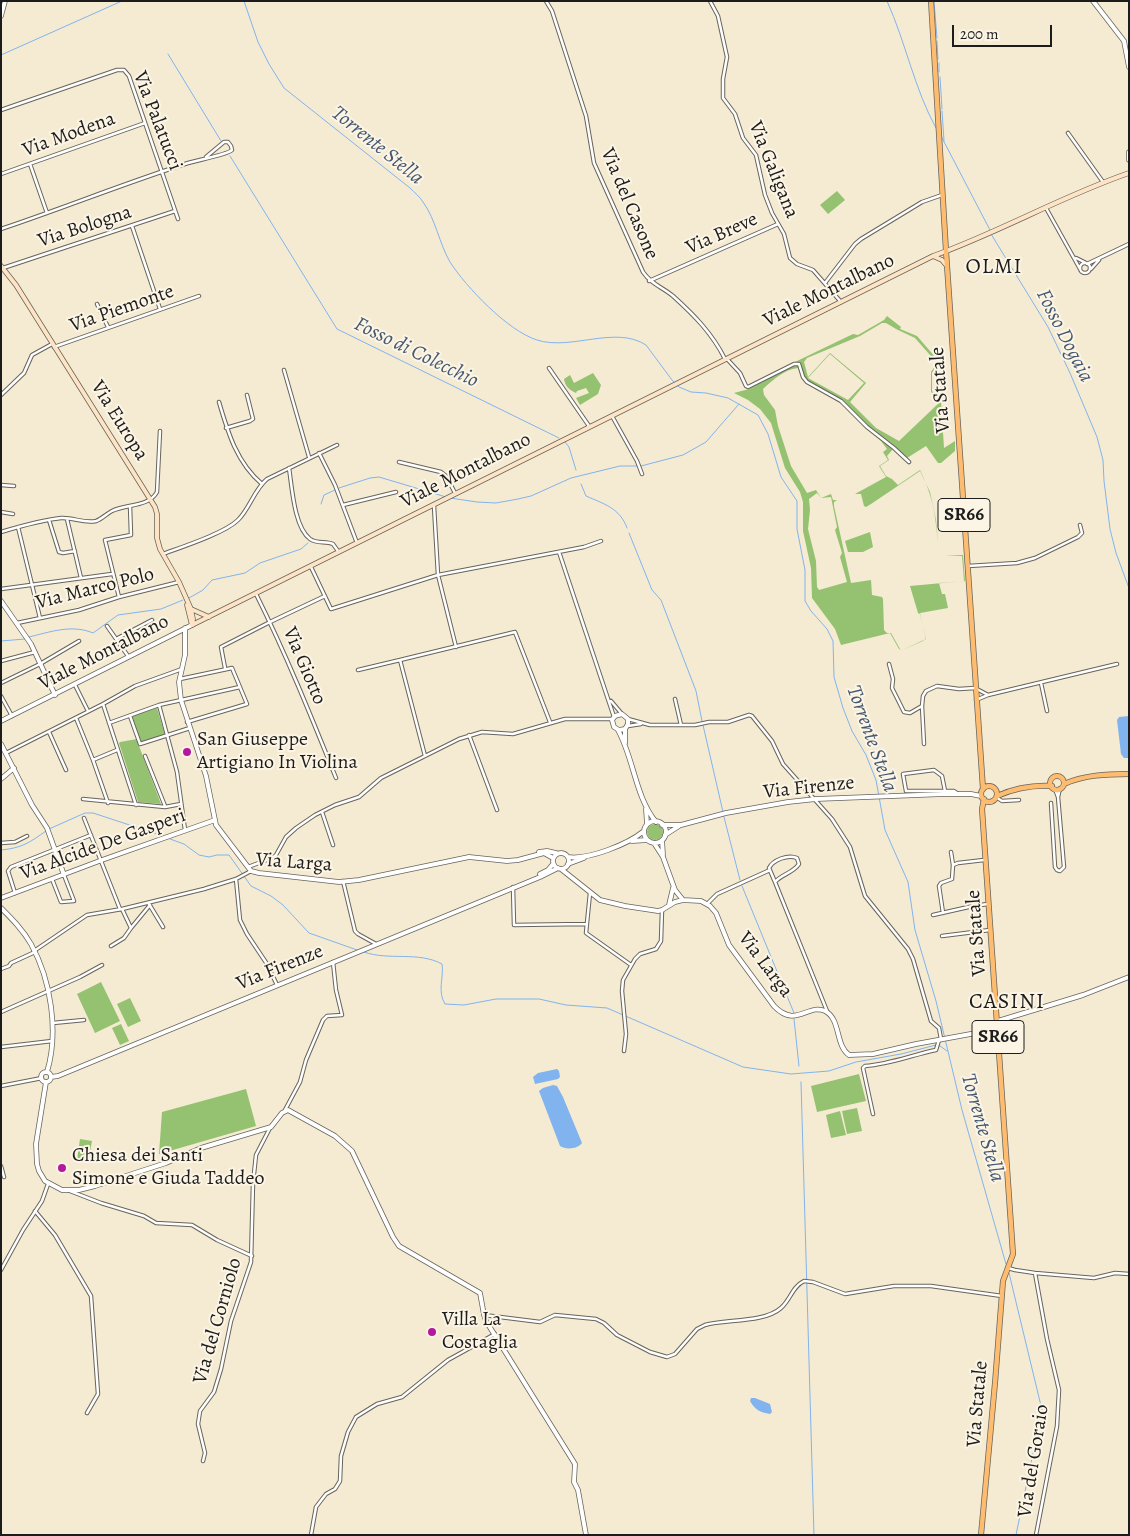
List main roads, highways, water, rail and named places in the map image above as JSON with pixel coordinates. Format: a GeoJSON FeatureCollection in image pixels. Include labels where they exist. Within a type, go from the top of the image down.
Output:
{"type":"FeatureCollection","features":[{"type":"Feature","properties":{"kind":"main road","name":"Via Statale"},"geometry":{"type":"LineString","coordinates":[[931,1],[1012,1242],[1011,1260],[1005,1276],[1002,1296],[996,1383],[980,1535]]}},
{"type":"Feature","properties":{"kind":"main road","name":"Viale Montalbano"},"geometry":{"type":"LineString","coordinates":[[192,625],[933,256],[1046,206],[1129,173]]}},
{"type":"Feature","properties":{"kind":"main road"},"geometry":{"type":"LineString","coordinates":[[933,256],[942,260],[948,268]]}},
{"type":"Feature","properties":{"kind":"main road","name":"Via Europa"},"geometry":{"type":"LineString","coordinates":[[2,267],[16,285],[150,498],[157,514],[157,538],[162,555],[179,582],[186,601]]}},
{"type":"Feature","properties":{"kind":"main road"},"geometry":{"type":"LineString","coordinates":[[186,601],[191,609],[192,625]]}},
{"type":"Feature","properties":{"kind":"main road"},"geometry":{"type":"LineString","coordinates":[[186,601],[192,625]]}},
{"type":"Feature","properties":{"kind":"main road"},"geometry":{"type":"LineString","coordinates":[[191,609],[210,617]]}},
{"type":"Feature","properties":{"kind":"main road"},"geometry":{"type":"LineString","coordinates":[[1041,786],[1056,776],[1074,780],[1129,774]]}},
{"type":"Feature","properties":{"kind":"main road"},"geometry":{"type":"LineString","coordinates":[[981,778],[989,786],[993,787],[996,794],[993,800],[983,795],[989,786]]}},
{"type":"Feature","properties":{"kind":"main road"},"geometry":{"type":"LineString","coordinates":[[1058,787],[1062,778]]}},
{"type":"Feature","properties":{"kind":"main road"},"geometry":{"type":"LineString","coordinates":[[1051,780],[1058,787]]}},
{"type":"Feature","properties":{"kind":"main road"},"geometry":{"type":"LineString","coordinates":[[996,794],[1041,786],[1058,787],[1074,780]]}},
{"type":"Feature","properties":{"kind":"water"},"geometry":{"type":"Polygon","coordinates":[[[1129,716],[1129,758],[1124,758],[1121,754],[1117,720],[1119,717],[1129,716]]]}},
{"type":"Feature","properties":{"kind":"water"},"geometry":{"type":"Polygon","coordinates":[[[557,1069],[560,1077],[558,1079],[535,1084],[533,1077],[538,1073],[557,1069]]]}},
{"type":"Feature","properties":{"kind":"water"},"geometry":{"type":"Polygon","coordinates":[[[553,1085],[557,1086],[563,1097],[582,1143],[575,1148],[560,1146],[539,1091],[553,1085]]]}},
{"type":"Feature","properties":{"kind":"water"},"geometry":{"type":"Polygon","coordinates":[[[751,1398],[770,1404],[772,1412],[770,1414],[758,1410],[750,1401],[751,1398]]]}},
{"type":"Feature","properties":{"kind":"waterway"},"geometry":{"type":"LineString","coordinates":[[1,55],[122,1]]}},
{"type":"Feature","properties":{"kind":"waterway","name":"Torrente Stella"},"geometry":{"type":"LineString","coordinates":[[244,1],[258,42],[284,88],[410,188],[422,200],[431,216],[450,262],[457,272],[477,295],[513,328],[537,340],[550,343],[621,337],[634,339],[646,345],[679,387],[691,392],[728,398],[758,415],[768,434],[781,477],[797,501],[797,529],[805,570],[805,601],[827,629],[833,641],[834,677],[843,708],[876,780],[885,830],[908,882],[915,930],[936,1001],[962,1110],[1006,1264]]}},
{"type":"Feature","properties":{"kind":"waterway","name":"Fosso Dogaia"},"geometry":{"type":"LineString","coordinates":[[887,1],[928,113],[936,128]]}},
{"type":"Feature","properties":{"kind":"waterway"},"geometry":{"type":"LineString","coordinates":[[934,1],[937,38]]}},
{"type":"Feature","properties":{"kind":"waterway"},"geometry":{"type":"LineString","coordinates":[[937,41],[938,59]]}},
{"type":"Feature","properties":{"kind":"waterway","name":"Fosso di Colecchio"},"geometry":{"type":"LineString","coordinates":[[168,54],[221,141]]}},
{"type":"Feature","properties":{"kind":"waterway"},"geometry":{"type":"LineString","coordinates":[[939,63],[939,72]]}},
{"type":"Feature","properties":{"kind":"waterway"},"geometry":{"type":"LineString","coordinates":[[940,77],[942,109]]}},
{"type":"Feature","properties":{"kind":"waterway"},"geometry":{"type":"LineString","coordinates":[[942,111],[944,141]]}},
{"type":"Feature","properties":{"kind":"waterway","name":"Fosso Dogaia"},"geometry":{"type":"LineString","coordinates":[[941,136],[990,230]]}},
{"type":"Feature","properties":{"kind":"waterway","name":"Fosso di Colecchio"},"geometry":{"type":"LineString","coordinates":[[230,156],[337,329],[559,438]]}},
{"type":"Feature","properties":{"kind":"waterway","name":"Fosso Dogaia"},"geometry":{"type":"LineString","coordinates":[[991,234],[1048,327],[1097,437],[1103,460],[1110,529],[1116,553],[1129,588]]}},
{"type":"Feature","properties":{"kind":"waterway"},"geometry":{"type":"LineString","coordinates":[[450,498],[496,503],[518,499],[531,496],[571,478],[620,466],[641,466],[683,455],[706,442],[739,404]]}},
{"type":"Feature","properties":{"kind":"waterway","name":"Fosso di Colecchio"},"geometry":{"type":"LineString","coordinates":[[565,442],[569,447],[576,470]]}},
{"type":"Feature","properties":{"kind":"waterway"},"geometry":{"type":"LineString","coordinates":[[339,488],[379,477],[446,497]]}},
{"type":"Feature","properties":{"kind":"waterway","name":"Fosso di Colecchio"},"geometry":{"type":"LineString","coordinates":[[581,484],[586,496],[611,507],[624,521],[627,528]]}},
{"type":"Feature","properties":{"kind":"waterway"},"geometry":{"type":"LineString","coordinates":[[321,504],[324,495],[335,490]]}},
{"type":"Feature","properties":{"kind":"waterway","name":"Fosso di Colecchio"},"geometry":{"type":"LineString","coordinates":[[629,533],[652,590],[661,600],[696,691],[702,721]]}},
{"type":"Feature","properties":{"kind":"waterway"},"geometry":{"type":"LineString","coordinates":[[189,598],[203,590],[212,580],[245,573],[260,563],[301,549],[308,543]]}},
{"type":"Feature","properties":{"kind":"waterway"},"geometry":{"type":"LineString","coordinates":[[29,637],[69,629],[85,630],[93,633],[118,615],[161,609],[183,600]]}},
{"type":"Feature","properties":{"kind":"waterway"},"geometry":{"type":"LineString","coordinates":[[1,641],[25,639]]}},
{"type":"Feature","properties":{"kind":"waterway","name":"Fosso di Colecchio"},"geometry":{"type":"LineString","coordinates":[[703,725],[723,812]]}},
{"type":"Feature","properties":{"kind":"waterway"},"geometry":{"type":"LineString","coordinates":[[49,829],[85,813],[93,813],[160,835]]}},
{"type":"Feature","properties":{"kind":"waterway","name":"Fosso di Colecchio"},"geometry":{"type":"LineString","coordinates":[[724,817],[740,880]]}},
{"type":"Feature","properties":{"kind":"waterway"},"geometry":{"type":"LineString","coordinates":[[1,850],[25,844],[46,831]]}},
{"type":"Feature","properties":{"kind":"waterway"},"geometry":{"type":"LineString","coordinates":[[170,839],[184,844],[199,855],[209,857],[229,855],[251,886],[271,896],[283,905],[309,933],[360,951]]}},
{"type":"Feature","properties":{"kind":"waterway","name":"Fosso di Colecchio"},"geometry":{"type":"LineString","coordinates":[[742,886],[794,1013]]}},
{"type":"Feature","properties":{"kind":"waterway"},"geometry":{"type":"LineString","coordinates":[[364,952],[383,956],[423,958],[442,964],[441,994],[445,1004],[464,1005],[496,999],[539,999],[566,1005],[607,1008],[743,1067],[791,1074],[829,1071],[856,1062],[901,1054],[936,1045],[947,1051]]}},
{"type":"Feature","properties":{"kind":"waterway","name":"Fosso di Colecchio"},"geometry":{"type":"LineString","coordinates":[[794,1019],[799,1066]]}},
{"type":"Feature","properties":{"kind":"waterway"},"geometry":{"type":"LineString","coordinates":[[801,1082],[814,1535]]}},
{"type":"Feature","properties":{"kind":"waterway","name":"Torrente Stella"},"geometry":{"type":"LineString","coordinates":[[1009,1273],[1042,1410],[1016,1535]]}},
{"type":"Feature","properties":{"kind":"place","name":"San Giuseppe Artigiano In Violina"},"geometry":{"type":"Point","coordinates":[187,752]}},
{"type":"Feature","properties":{"kind":"place","name":"Chiesa dei Santi Simone e Giuda Taddeo"},"geometry":{"type":"Point","coordinates":[62,1168]}},
{"type":"Feature","properties":{"kind":"place","name":"Villa La Costaglia"},"geometry":{"type":"Point","coordinates":[432,1332]}},
{"type":"Feature","properties":{"kind":"district","name":"OLMI"},"geometry":{"type":"Point","coordinates":[994,268]}},
{"type":"Feature","properties":{"kind":"district","name":"CASINI"},"geometry":{"type":"Point","coordinates":[1007,1003]}}]}
